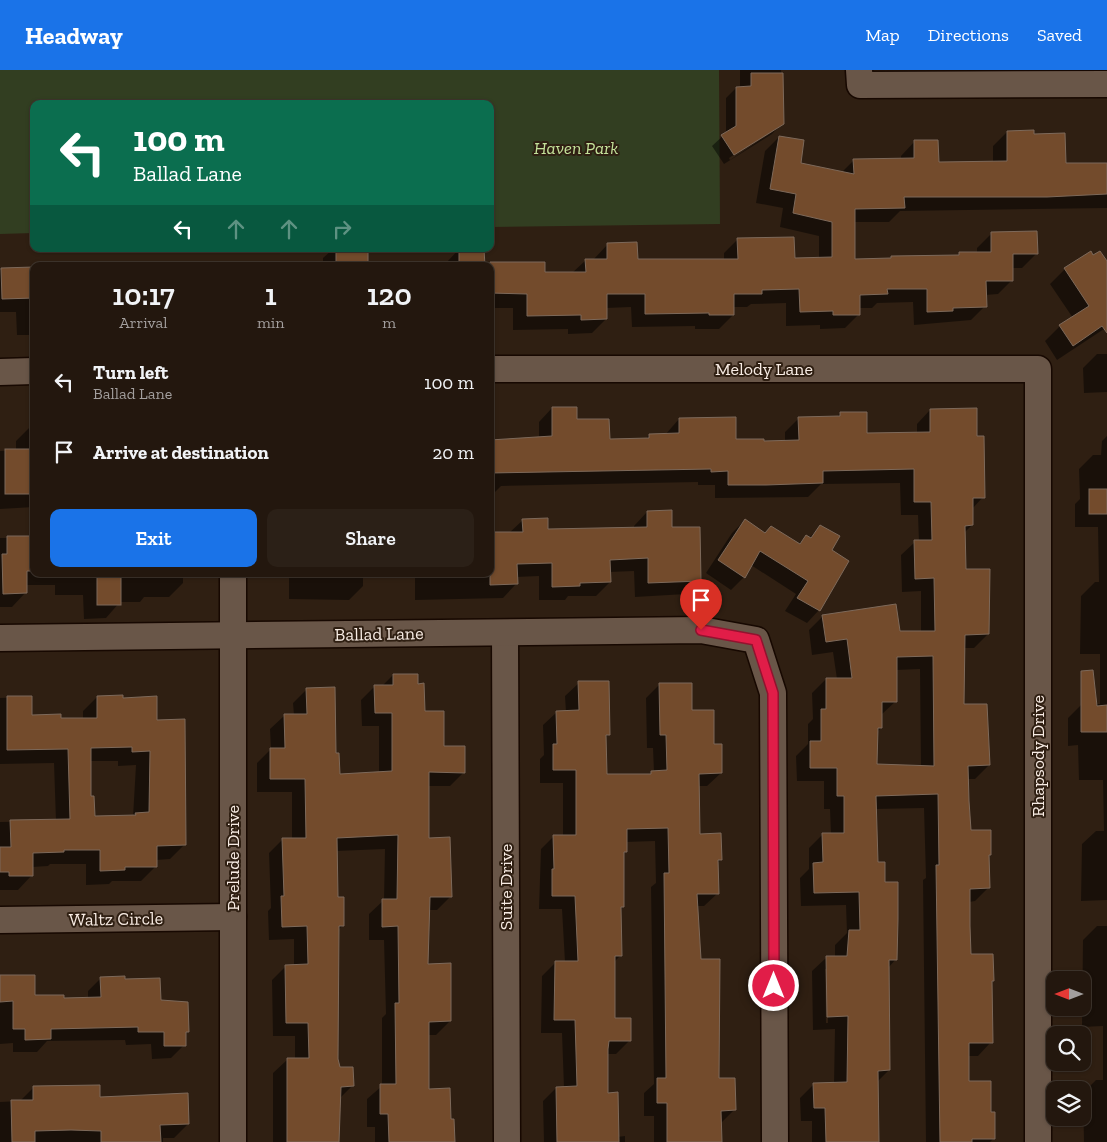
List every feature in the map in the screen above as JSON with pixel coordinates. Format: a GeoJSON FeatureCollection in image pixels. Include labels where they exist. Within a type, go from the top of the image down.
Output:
{"type":"FeatureCollection","features":[{"type":"Feature","properties":{"kind":"street"},"geometry":{"type":"LineString","coordinates":[[859,78],[1107,84]]}},
{"type":"Feature","properties":{"kind":"street","name":"Melody Lane"},"geometry":{"type":"LineString","coordinates":[[494,369],[1038,369]]}},
{"type":"Feature","properties":{"kind":"street","name":"Rhapsody Drive"},"geometry":{"type":"LineString","coordinates":[[1038,369],[1038,1142]]}},
{"type":"Feature","properties":{"kind":"street"},"geometry":{"type":"LineString","coordinates":[[0,372],[30,371]]}},
{"type":"Feature","properties":{"kind":"street","name":"Prelude Drive"},"geometry":{"type":"LineString","coordinates":[[233,577],[233,1142]]}},
{"type":"Feature","properties":{"kind":"street","name":"Ballad Lane"},"geometry":{"type":"LineString","coordinates":[[0,638],[701,630],[756,640],[773,693],[775,1142]]}},
{"type":"Feature","properties":{"kind":"street","name":"Suite Drive"},"geometry":{"type":"LineString","coordinates":[[505,633],[507,1142]]}},
{"type":"Feature","properties":{"kind":"street","name":"Waltz Circle"},"geometry":{"type":"LineString","coordinates":[[0,920],[233,917]]}},
{"type":"Feature","properties":{"kind":"green space","name":"Haven Park"},"geometry":{"type":"Polygon","coordinates":[[[0,70],[719,70],[720,224],[494,227],[494,100],[30,100],[30,233],[0,234],[0,70]]]}},
{"type":"Feature","properties":{"kind":"building"},"geometry":{"type":"Polygon","coordinates":[[[751,73],[783,73],[784,124],[734,155],[721,135],[736,126],[736,87],[751,86],[751,73]]]}},
{"type":"Feature","properties":{"kind":"building"},"geometry":{"type":"Polygon","coordinates":[[[1034,130],[1034,134],[1065,133],[1066,163],[1107,163],[1107,194],[1047,197],[904,197],[905,208],[855,209],[855,259],[891,258],[891,256],[959,255],[959,252],[991,252],[991,232],[1037,231],[1038,254],[1013,254],[1013,281],[986,281],[987,307],[953,308],[953,311],[927,312],[927,289],[887,289],[888,294],[860,295],[860,315],[833,315],[833,311],[800,312],[799,289],[762,290],[762,294],[734,294],[734,315],[709,315],[709,313],[645,314],[645,294],[607,294],[607,319],[581,320],[581,315],[527,316],[527,294],[494,293],[494,262],[545,262],[545,272],[586,272],[585,259],[607,259],[607,243],[637,242],[638,259],[738,259],[737,238],[794,237],[795,258],[832,257],[832,222],[793,213],[796,194],[770,189],[779,136],[804,140],[801,163],[854,174],[853,159],[914,158],[914,140],[938,140],[939,162],[1007,161],[1007,131],[1034,130]]]}},
{"type":"Feature","properties":{"kind":"building"},"geometry":{"type":"Polygon","coordinates":[[[1091,251],[1093,255],[1100,251],[1107,261],[1107,333],[1102,326],[1073,346],[1059,325],[1089,306],[1064,268],[1091,251]]]}},
{"type":"Feature","properties":{"kind":"building"},"geometry":{"type":"Polygon","coordinates":[[[336,252],[368,252],[368,262],[336,262],[336,252]]]}},
{"type":"Feature","properties":{"kind":"building"},"geometry":{"type":"Polygon","coordinates":[[[459,252],[484,252],[485,262],[459,262],[459,252]]]}},
{"type":"Feature","properties":{"kind":"building"},"geometry":{"type":"Polygon","coordinates":[[[30,267],[30,298],[2,299],[1,268],[30,267]]]}},
{"type":"Feature","properties":{"kind":"building"},"geometry":{"type":"Polygon","coordinates":[[[552,407],[577,407],[577,419],[609,419],[610,439],[649,438],[649,434],[679,433],[679,418],[736,417],[736,439],[764,439],[764,441],[799,440],[798,417],[840,416],[840,412],[867,412],[867,433],[930,432],[930,409],[977,408],[977,436],[984,436],[985,498],[973,498],[973,525],[965,526],[966,569],[990,569],[989,634],[965,635],[964,704],[987,704],[990,765],[968,766],[971,830],[991,830],[991,855],[989,855],[990,888],[970,889],[970,926],[971,954],[993,954],[994,981],[992,981],[993,1043],[969,1043],[969,1081],[991,1081],[991,1112],[995,1112],[995,1139],[972,1139],[972,1142],[940,1142],[936,865],[939,865],[938,794],[876,796],[878,862],[885,862],[885,882],[898,882],[897,960],[889,960],[890,1070],[878,1071],[879,1142],[826,1142],[825,1108],[814,1108],[813,1083],[847,1082],[848,1016],[827,1017],[826,956],[847,956],[849,930],[860,930],[859,892],[814,893],[813,863],[823,862],[822,833],[844,833],[844,796],[837,796],[837,768],[810,768],[810,741],[821,741],[821,709],[826,709],[826,678],[852,678],[847,639],[826,642],[822,615],[896,604],[900,631],[935,631],[934,578],[915,579],[914,540],[932,540],[931,502],[914,502],[914,469],[823,471],[823,483],[766,485],[728,485],[728,471],[711,472],[711,469],[494,473],[494,440],[552,436],[552,407]],[[933,656],[897,657],[897,702],[882,702],[882,728],[878,728],[877,764],[934,766],[933,656]]]}},
{"type":"Feature","properties":{"kind":"building"},"geometry":{"type":"Polygon","coordinates":[[[5,449],[30,449],[30,494],[5,494],[5,449]]]}},
{"type":"Feature","properties":{"kind":"building"},"geometry":{"type":"Polygon","coordinates":[[[1089,489],[1107,489],[1107,514],[1089,514],[1089,489]]]}},
{"type":"Feature","properties":{"kind":"building"},"geometry":{"type":"Polygon","coordinates":[[[672,510],[672,527],[700,527],[701,581],[648,583],[648,558],[610,560],[611,582],[580,583],[580,586],[552,587],[552,563],[517,564],[518,584],[490,585],[490,577],[494,577],[494,532],[523,532],[522,519],[548,518],[548,529],[647,527],[647,511],[672,510]]]}},
{"type":"Feature","properties":{"kind":"building"},"geometry":{"type":"Polygon","coordinates":[[[745,519],[765,533],[771,526],[800,544],[806,535],[811,538],[820,525],[840,536],[832,550],[849,561],[820,611],[797,598],[808,581],[760,551],[745,578],[718,560],[745,519]]]}},
{"type":"Feature","properties":{"kind":"building"},"geometry":{"type":"Polygon","coordinates":[[[7,536],[30,536],[30,571],[27,571],[27,593],[3,594],[2,554],[7,554],[7,536]]]}},
{"type":"Feature","properties":{"kind":"building"},"geometry":{"type":"Polygon","coordinates":[[[97,577],[121,577],[121,605],[97,605],[97,577]]]}},
{"type":"Feature","properties":{"kind":"building"},"geometry":{"type":"Polygon","coordinates":[[[1093,670],[1097,706],[1107,705],[1107,732],[1081,732],[1081,671],[1093,670]]]}},
{"type":"Feature","properties":{"kind":"building"},"geometry":{"type":"Polygon","coordinates":[[[393,674],[418,674],[418,684],[424,683],[425,711],[444,711],[444,746],[465,746],[465,773],[429,772],[429,838],[450,837],[452,897],[430,897],[428,964],[451,963],[451,1021],[429,1022],[429,1089],[450,1088],[451,1119],[454,1119],[455,1142],[389,1142],[388,1114],[380,1114],[380,1084],[396,1084],[395,1003],[399,1003],[398,926],[382,927],[382,899],[397,899],[398,835],[337,838],[338,897],[344,897],[344,926],[339,926],[338,1059],[340,1067],[353,1067],[354,1086],[341,1087],[339,1142],[287,1142],[287,1058],[309,1058],[308,1023],[286,1023],[285,965],[308,964],[307,926],[282,927],[281,896],[284,896],[282,838],[306,838],[305,779],[270,779],[270,748],[285,748],[284,714],[307,714],[306,688],[335,687],[336,753],[339,753],[340,774],[392,771],[392,713],[375,713],[374,685],[393,685],[393,674]]]}},
{"type":"Feature","properties":{"kind":"building"},"geometry":{"type":"Polygon","coordinates":[[[578,681],[609,681],[610,735],[606,735],[607,774],[651,774],[651,771],[667,770],[666,735],[660,735],[659,683],[692,683],[692,710],[714,710],[714,744],[722,744],[722,773],[699,774],[700,834],[721,833],[722,860],[718,860],[719,894],[697,894],[701,959],[720,959],[719,1078],[735,1078],[736,1110],[721,1111],[722,1142],[667,1142],[667,1103],[657,1103],[657,1078],[666,1078],[664,873],[669,873],[668,828],[627,829],[627,852],[624,852],[624,907],[621,907],[622,956],[615,956],[615,1018],[631,1018],[631,1041],[609,1041],[608,1049],[608,1093],[618,1092],[619,1142],[557,1142],[556,1087],[577,1086],[575,1020],[554,1020],[555,961],[578,961],[575,896],[552,896],[552,869],[554,869],[553,835],[576,835],[576,770],[553,770],[553,744],[557,744],[556,711],[579,710],[578,681]]]}},
{"type":"Feature","properties":{"kind":"building"},"geometry":{"type":"Polygon","coordinates":[[[123,695],[123,698],[157,696],[157,720],[185,719],[186,845],[157,846],[157,867],[125,867],[125,870],[100,871],[100,850],[64,850],[64,852],[33,853],[33,876],[9,876],[9,872],[0,872],[0,847],[11,847],[10,820],[70,819],[68,749],[7,750],[7,696],[32,696],[32,715],[61,714],[61,718],[97,718],[97,696],[123,695]],[[132,747],[91,748],[91,796],[94,796],[95,816],[136,815],[135,813],[149,812],[150,751],[132,752],[132,747]]]}},
{"type":"Feature","properties":{"kind":"building"},"geometry":{"type":"Polygon","coordinates":[[[0,975],[35,975],[35,995],[64,995],[64,998],[101,997],[100,977],[125,976],[125,979],[160,978],[161,1000],[188,1002],[189,1032],[186,1032],[186,1046],[164,1046],[164,1032],[138,1032],[138,1027],[51,1029],[51,1039],[25,1040],[25,1029],[13,1029],[13,1001],[0,1002],[0,975]]]}},
{"type":"Feature","properties":{"kind":"building"},"geometry":{"type":"Polygon","coordinates":[[[100,1085],[100,1097],[188,1093],[189,1124],[160,1125],[161,1142],[101,1142],[101,1131],[71,1130],[35,1131],[35,1142],[12,1142],[11,1100],[33,1100],[33,1086],[100,1085]]]}},
{"type":"Feature","properties":{"kind":"route"},"geometry":{"type":"LineString","coordinates":[[701,630],[756,640],[773,693],[774,986]]}}]}
